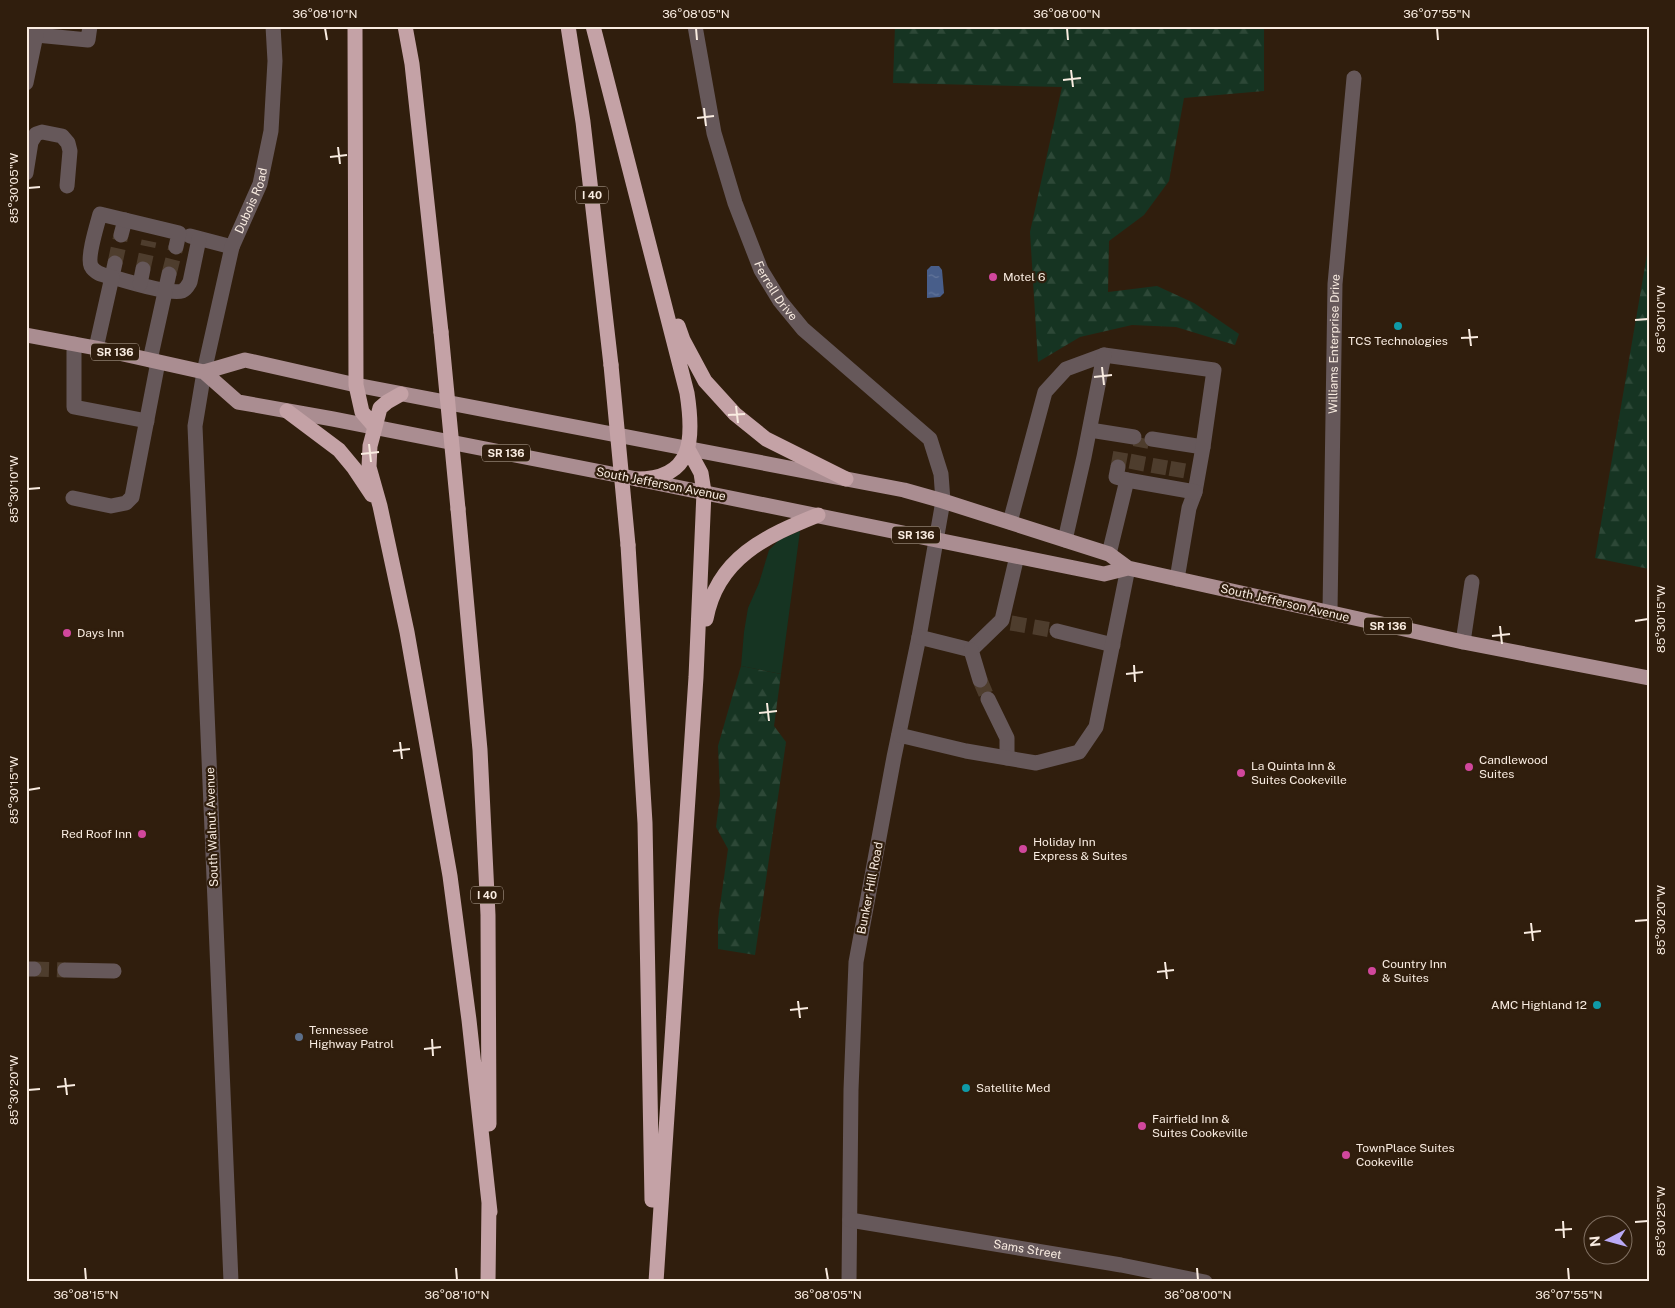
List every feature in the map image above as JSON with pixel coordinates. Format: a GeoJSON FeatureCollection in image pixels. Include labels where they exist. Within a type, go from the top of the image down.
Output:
{"type":"FeatureCollection","features":[{"type":"Feature","properties":{"kind":"highway"},"geometry":{"type":"LineString","coordinates":[[355,26],[356,385],[362,412],[374,427]]}},
{"type":"Feature","properties":{"kind":"highway","name":"I 40"},"geometry":{"type":"LineString","coordinates":[[405,26],[412,64],[441,332],[480,750],[488,915],[490,1212],[488,1282]]}},
{"type":"Feature","properties":{"kind":"highway","name":"I 40"},"geometry":{"type":"LineString","coordinates":[[568,26],[583,122],[611,364],[628,545],[644,823],[654,1282]]}},
{"type":"Feature","properties":{"kind":"highway"},"geometry":{"type":"LineString","coordinates":[[593,26],[687,393],[690,424],[688,449],[677,468],[660,476],[649,479],[637,479]]}},
{"type":"Feature","properties":{"kind":"highway"},"geometry":{"type":"LineString","coordinates":[[657,273],[684,340],[705,381],[735,414],[766,439],[846,479]]}},
{"type":"Feature","properties":{"kind":"highway"},"geometry":{"type":"LineString","coordinates":[[402,394],[380,408],[368,458],[406,632],[450,876],[469,1020],[490,1212]]}},
{"type":"Feature","properties":{"kind":"highway"},"geometry":{"type":"LineString","coordinates":[[287,410],[338,450],[354,468],[380,506]]}},
{"type":"Feature","properties":{"kind":"highway"},"geometry":{"type":"LineString","coordinates":[[654,1282],[696,677],[704,492],[701,473],[688,449]]}},
{"type":"Feature","properties":{"kind":"highway"},"geometry":{"type":"LineString","coordinates":[[696,677],[709,601],[732,564],[754,545],[789,526],[818,515]]}},
{"type":"Feature","properties":{"kind":"main road","name":"South Jefferson Avenue"},"geometry":{"type":"LineString","coordinates":[[26,335],[96,348],[204,372],[245,360],[356,385],[904,490],[1109,554],[1128,568],[1464,642],[1649,678]]}},
{"type":"Feature","properties":{"kind":"main road","name":"South Jefferson Avenue"},"geometry":{"type":"LineString","coordinates":[[204,372],[238,402],[704,492],[1104,574],[1128,568]]}},
{"type":"Feature","properties":{"kind":"street"},"geometry":{"type":"LineString","coordinates":[[26,83],[31,34],[88,40],[90,26]]}},
{"type":"Feature","properties":{"kind":"street","name":"Dubois Road"},"geometry":{"type":"LineString","coordinates":[[204,372],[232,247],[260,184],[269,140],[275,61],[274,26]]}},
{"type":"Feature","properties":{"kind":"street","name":"Ferrell Drive"},"geometry":{"type":"LineString","coordinates":[[695,26],[714,133],[735,203],[761,270],[780,301],[804,329],[930,439],[941,474],[944,501]]}},
{"type":"Feature","properties":{"kind":"street","name":"Williams Enterprise Drive"},"geometry":{"type":"LineString","coordinates":[[1330,612],[1335,284],[1354,78]]}},
{"type":"Feature","properties":{"kind":"street"},"geometry":{"type":"LineString","coordinates":[[26,173],[31,142],[36,134],[42,132],[62,136],[68,143],[70,152],[67,186]]}},
{"type":"Feature","properties":{"kind":"street"},"geometry":{"type":"LineString","coordinates":[[200,239],[190,282],[181,292],[165,291],[140,284],[113,270],[98,274],[91,265],[92,248],[100,214],[125,220],[151,234],[177,240],[200,239],[232,247]]}},
{"type":"Feature","properties":{"kind":"street"},"geometry":{"type":"LineString","coordinates":[[122,236],[125,220]]}},
{"type":"Feature","properties":{"kind":"street"},"geometry":{"type":"LineString","coordinates":[[140,284],[143,269]]}},
{"type":"Feature","properties":{"kind":"street"},"geometry":{"type":"LineString","coordinates":[[96,348],[113,270]]}},
{"type":"Feature","properties":{"kind":"street"},"geometry":{"type":"LineString","coordinates":[[73,498],[112,506],[126,503],[132,497],[147,421],[154,361],[169,274]]}},
{"type":"Feature","properties":{"kind":"street"},"geometry":{"type":"LineString","coordinates":[[74,344],[74,407],[147,421]]}},
{"type":"Feature","properties":{"kind":"street"},"geometry":{"type":"LineString","coordinates":[[1065,540],[1090,430],[1104,355]]}},
{"type":"Feature","properties":{"kind":"street"},"geometry":{"type":"LineString","coordinates":[[1010,522],[1045,392],[1066,369],[1104,355],[1214,370],[1203,447],[1195,492],[1189,508],[1177,579]]}},
{"type":"Feature","properties":{"kind":"street","name":"South Walnut Avenue"},"geometry":{"type":"LineString","coordinates":[[204,372],[195,426],[231,1282]]}},
{"type":"Feature","properties":{"kind":"street"},"geometry":{"type":"LineString","coordinates":[[1090,430],[1127,439]]}},
{"type":"Feature","properties":{"kind":"street"},"geometry":{"type":"LineString","coordinates":[[1160,444],[1180,449],[1203,447]]}},
{"type":"Feature","properties":{"kind":"street"},"geometry":{"type":"LineString","coordinates":[[1118,467],[1116,477],[1156,479],[1175,483],[1195,492]]}},
{"type":"Feature","properties":{"kind":"street"},"geometry":{"type":"LineString","coordinates":[[1109,554],[1132,477]]}},
{"type":"Feature","properties":{"kind":"street","name":"Bunker Hill Road"},"geometry":{"type":"LineString","coordinates":[[849,1282],[856,962],[944,501]]}},
{"type":"Feature","properties":{"kind":"street"},"geometry":{"type":"LineString","coordinates":[[971,650],[1006,621],[1017,556]]}},
{"type":"Feature","properties":{"kind":"street"},"geometry":{"type":"LineString","coordinates":[[899,735],[966,751],[1036,763],[1079,752],[1096,727],[1128,568]]}},
{"type":"Feature","properties":{"kind":"street"},"geometry":{"type":"LineString","coordinates":[[1464,642],[1472,582]]}},
{"type":"Feature","properties":{"kind":"street"},"geometry":{"type":"LineString","coordinates":[[1057,631],[1112,644]]}},
{"type":"Feature","properties":{"kind":"street"},"geometry":{"type":"LineString","coordinates":[[919,637],[971,650]]}},
{"type":"Feature","properties":{"kind":"street"},"geometry":{"type":"LineString","coordinates":[[971,650],[980,680]]}},
{"type":"Feature","properties":{"kind":"street"},"geometry":{"type":"LineString","coordinates":[[988,699],[1007,738],[1007,758]]}},
{"type":"Feature","properties":{"kind":"street"},"geometry":{"type":"LineString","coordinates":[[66,970],[114,971]]}},
{"type":"Feature","properties":{"kind":"street","name":"Sams Street"},"geometry":{"type":"LineString","coordinates":[[850,1220],[1121,1265],[1204,1282]]}},
{"type":"Feature","properties":{"kind":"green space"},"geometry":{"type":"Polygon","coordinates":[[[895,26],[1264,26],[1264,91],[1184,98],[1169,181],[1144,215],[1109,241],[1108,292],[1157,286],[1194,303],[1239,334],[1235,345],[1176,327],[1132,325],[1080,337],[1038,362],[1030,232],[1062,87],[893,83],[895,26]]]}},
{"type":"Feature","properties":{"kind":"green space"},"geometry":{"type":"Polygon","coordinates":[[[1649,243],[1649,569],[1595,558],[1649,243]]]}},
{"type":"Feature","properties":{"kind":"green space"},"geometry":{"type":"Polygon","coordinates":[[[800,531],[781,674],[741,666],[748,608],[759,583],[769,550],[779,540],[800,531]]]}},
{"type":"Feature","properties":{"kind":"green space"},"geometry":{"type":"Polygon","coordinates":[[[741,666],[781,674],[774,726],[786,742],[755,955],[718,949],[718,920],[728,849],[716,827],[720,795],[718,746],[741,666]]]}},
{"type":"Feature","properties":{"kind":"water"},"geometry":{"type":"Polygon","coordinates":[[[931,266],[939,266],[942,270],[944,293],[940,297],[927,298],[927,270],[931,266]]]}},
{"type":"Feature","properties":{"kind":"tunnel"},"geometry":{"type":"LineString","coordinates":[[115,263],[121,235]]}},
{"type":"Feature","properties":{"kind":"tunnel"},"geometry":{"type":"LineString","coordinates":[[143,269],[149,241]]}},
{"type":"Feature","properties":{"kind":"tunnel"},"geometry":{"type":"LineString","coordinates":[[169,274],[176,247]]}},
{"type":"Feature","properties":{"kind":"tunnel"},"geometry":{"type":"LineString","coordinates":[[1136,470],[1142,438]]}},
{"type":"Feature","properties":{"kind":"tunnel"},"geometry":{"type":"LineString","coordinates":[[1118,467],[1122,445]]}},
{"type":"Feature","properties":{"kind":"tunnel"},"geometry":{"type":"LineString","coordinates":[[1158,474],[1162,452]]}},
{"type":"Feature","properties":{"kind":"tunnel"},"geometry":{"type":"LineString","coordinates":[[1176,477],[1180,455]]}},
{"type":"Feature","properties":{"kind":"tunnel"},"geometry":{"type":"LineString","coordinates":[[1011,623],[1057,631]]}},
{"type":"Feature","properties":{"kind":"tunnel"},"geometry":{"type":"LineString","coordinates":[[980,680],[988,699]]}},
{"type":"Feature","properties":{"kind":"tunnel"},"geometry":{"type":"LineString","coordinates":[[34,969],[65,970]]}},
{"type":"Feature","properties":{"kind":"place","name":"Motel 6"},"geometry":{"type":"Point","coordinates":[993,277]}},
{"type":"Feature","properties":{"kind":"place","name":"TCS Technologies"},"geometry":{"type":"Point","coordinates":[1398,326]}},
{"type":"Feature","properties":{"kind":"place","name":"Days Inn"},"geometry":{"type":"Point","coordinates":[67,633]}},
{"type":"Feature","properties":{"kind":"place","name":"Candlewood Suites"},"geometry":{"type":"Point","coordinates":[1469,767]}},
{"type":"Feature","properties":{"kind":"place","name":"La Quinta Inn & Suites Cookeville"},"geometry":{"type":"Point","coordinates":[1241,773]}},
{"type":"Feature","properties":{"kind":"place","name":"Red Roof Inn"},"geometry":{"type":"Point","coordinates":[142,834]}},
{"type":"Feature","properties":{"kind":"place","name":"Holiday Inn Express & Suites"},"geometry":{"type":"Point","coordinates":[1023,849]}},
{"type":"Feature","properties":{"kind":"place","name":"Country Inn & Suites"},"geometry":{"type":"Point","coordinates":[1372,971]}},
{"type":"Feature","properties":{"kind":"place","name":"AMC Highland 12"},"geometry":{"type":"Point","coordinates":[1597,1005]}},
{"type":"Feature","properties":{"kind":"place","name":"Tennessee Highway Patrol"},"geometry":{"type":"Point","coordinates":[299,1037]}},
{"type":"Feature","properties":{"kind":"place","name":"Satellite Med"},"geometry":{"type":"Point","coordinates":[966,1088]}},
{"type":"Feature","properties":{"kind":"place","name":"Fairfield Inn & Suites Cookeville"},"geometry":{"type":"Point","coordinates":[1142,1126]}},
{"type":"Feature","properties":{"kind":"place","name":"TownPlace Suites Cookeville"},"geometry":{"type":"Point","coordinates":[1346,1155]}}]}
